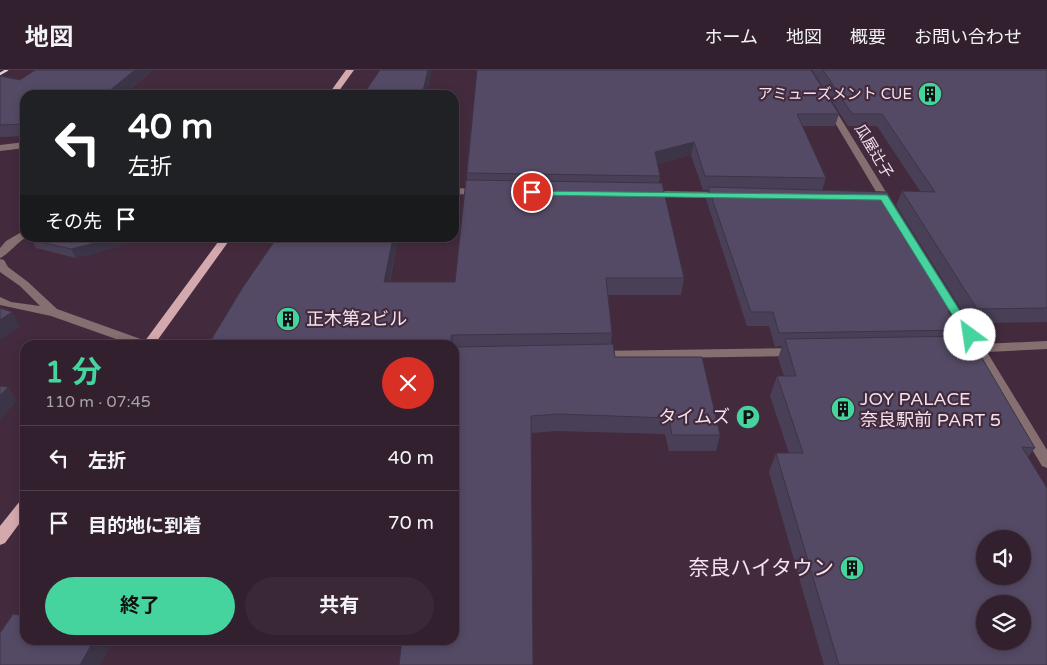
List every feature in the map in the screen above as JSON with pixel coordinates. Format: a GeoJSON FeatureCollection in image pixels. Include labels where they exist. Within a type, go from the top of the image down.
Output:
{"type":"FeatureCollection","features":[{"type":"Feature","properties":{"kind":"main road"},"geometry":{"type":"LineString","coordinates":[[336,90],[350,70]]}},
{"type":"Feature","properties":{"kind":"main road"},"geometry":{"type":"LineString","coordinates":[[151,340],[223,242]]}},
{"type":"Feature","properties":{"kind":"main road"},"geometry":{"type":"LineString","coordinates":[[0,538],[20,512]]}},
{"type":"Feature","properties":{"kind":"street","name":"瓜屋辻子"},"geometry":{"type":"LineString","coordinates":[[823,95],[879,197],[895,213]]}},
{"type":"Feature","properties":{"kind":"street"},"geometry":{"type":"LineString","coordinates":[[0,148],[20,146]]}},
{"type":"Feature","properties":{"kind":"street"},"geometry":{"type":"LineString","coordinates":[[459,192],[493,192]]}},
{"type":"Feature","properties":{"kind":"street"},"geometry":{"type":"LineString","coordinates":[[640,194],[737,195]]}},
{"type":"Feature","properties":{"kind":"street"},"geometry":{"type":"LineString","coordinates":[[0,255],[5,244],[20,236]]}},
{"type":"Feature","properties":{"kind":"street"},"geometry":{"type":"LineString","coordinates":[[0,262],[3,269],[24,284],[53,312]]}},
{"type":"Feature","properties":{"kind":"street"},"geometry":{"type":"LineString","coordinates":[[945,294],[1047,462]]}},
{"type":"Feature","properties":{"kind":"street"},"geometry":{"type":"LineString","coordinates":[[0,301],[9,305],[53,312],[133,340]]}},
{"type":"Feature","properties":{"kind":"street"},"geometry":{"type":"LineString","coordinates":[[949,350],[1047,345]]}},
{"type":"Feature","properties":{"kind":"street"},"geometry":{"type":"LineString","coordinates":[[582,356],[810,352]]}},
{"type":"Feature","properties":{"kind":"building"},"geometry":{"type":"Polygon","coordinates":[[[35,70],[135,70],[110,90],[20,90],[20,124],[0,125],[0,76],[20,80],[35,70]]]}},
{"type":"Feature","properties":{"kind":"building"},"geometry":{"type":"Polygon","coordinates":[[[380,70],[428,70],[423,90],[366,90],[380,70]]]}},
{"type":"Feature","properties":{"kind":"building"},"geometry":{"type":"Polygon","coordinates":[[[477,70],[811,70],[839,114],[797,114],[826,178],[705,176],[694,142],[655,152],[660,176],[467,173],[477,70]]]}},
{"type":"Feature","properties":{"kind":"building"},"geometry":{"type":"Polygon","coordinates":[[[823,70],[1047,70],[1047,308],[977,309],[902,191],[935,192],[882,114],[852,114],[823,70]]]}},
{"type":"Feature","properties":{"kind":"building"},"geometry":{"type":"Polygon","coordinates":[[[466,180],[662,183],[684,278],[606,278],[612,333],[452,335],[451,340],[211,340],[243,287],[274,242],[392,242],[384,282],[455,282],[466,180]]]}},
{"type":"Feature","properties":{"kind":"building"},"geometry":{"type":"Polygon","coordinates":[[[708,187],[887,192],[961,310],[948,311],[959,330],[779,333],[773,312],[751,312],[708,187]]]}},
{"type":"Feature","properties":{"kind":"building"},"geometry":{"type":"Polygon","coordinates":[[[41,242],[99,242],[71,249],[41,242]]]}},
{"type":"Feature","properties":{"kind":"building"},"geometry":{"type":"Polygon","coordinates":[[[0,308],[12,312],[0,320],[0,308]]]}},
{"type":"Feature","properties":{"kind":"building"},"geometry":{"type":"Polygon","coordinates":[[[969,336],[1035,448],[1022,447],[1047,488],[1047,665],[839,665],[776,453],[803,453],[777,376],[796,376],[785,339],[969,336]]]}},
{"type":"Feature","properties":{"kind":"building"},"geometry":{"type":"Polygon","coordinates":[[[613,344],[615,357],[702,357],[720,435],[672,435],[669,418],[558,414],[531,416],[533,665],[399,665],[401,645],[459,645],[459,347],[613,344]]]}},
{"type":"Feature","properties":{"kind":"building"},"geometry":{"type":"Polygon","coordinates":[[[0,386],[8,387],[0,396],[0,386]]]}},
{"type":"Feature","properties":{"kind":"building"},"geometry":{"type":"Polygon","coordinates":[[[13,614],[20,615],[20,645],[91,645],[80,665],[0,665],[0,633],[13,614]]]}},
{"type":"Feature","properties":{"kind":"railway"},"geometry":{"type":"LineString","coordinates":[[0,74],[7,70]]}},
{"type":"Feature","properties":{"kind":"place","name":"アミューズメント CUE"},"geometry":{"type":"Point","coordinates":[930,94]}},
{"type":"Feature","properties":{"kind":"place","name":"正木第2ビル"},"geometry":{"type":"Point","coordinates":[288,319]}},
{"type":"Feature","properties":{"kind":"place","name":"JOY PALACE 奈良駅前 PART 5"},"geometry":{"type":"Point","coordinates":[843,409]}},
{"type":"Feature","properties":{"kind":"place","name":"タイムズ"},"geometry":{"type":"Point","coordinates":[748,417]}},
{"type":"Feature","properties":{"kind":"place","name":"奈良ハイタウン"},"geometry":{"type":"Point","coordinates":[852,568]}},
{"type":"Feature","properties":{"kind":"route"},"geometry":{"type":"LineString","coordinates":[[532,192],[884,197],[970,335]]}}]}
